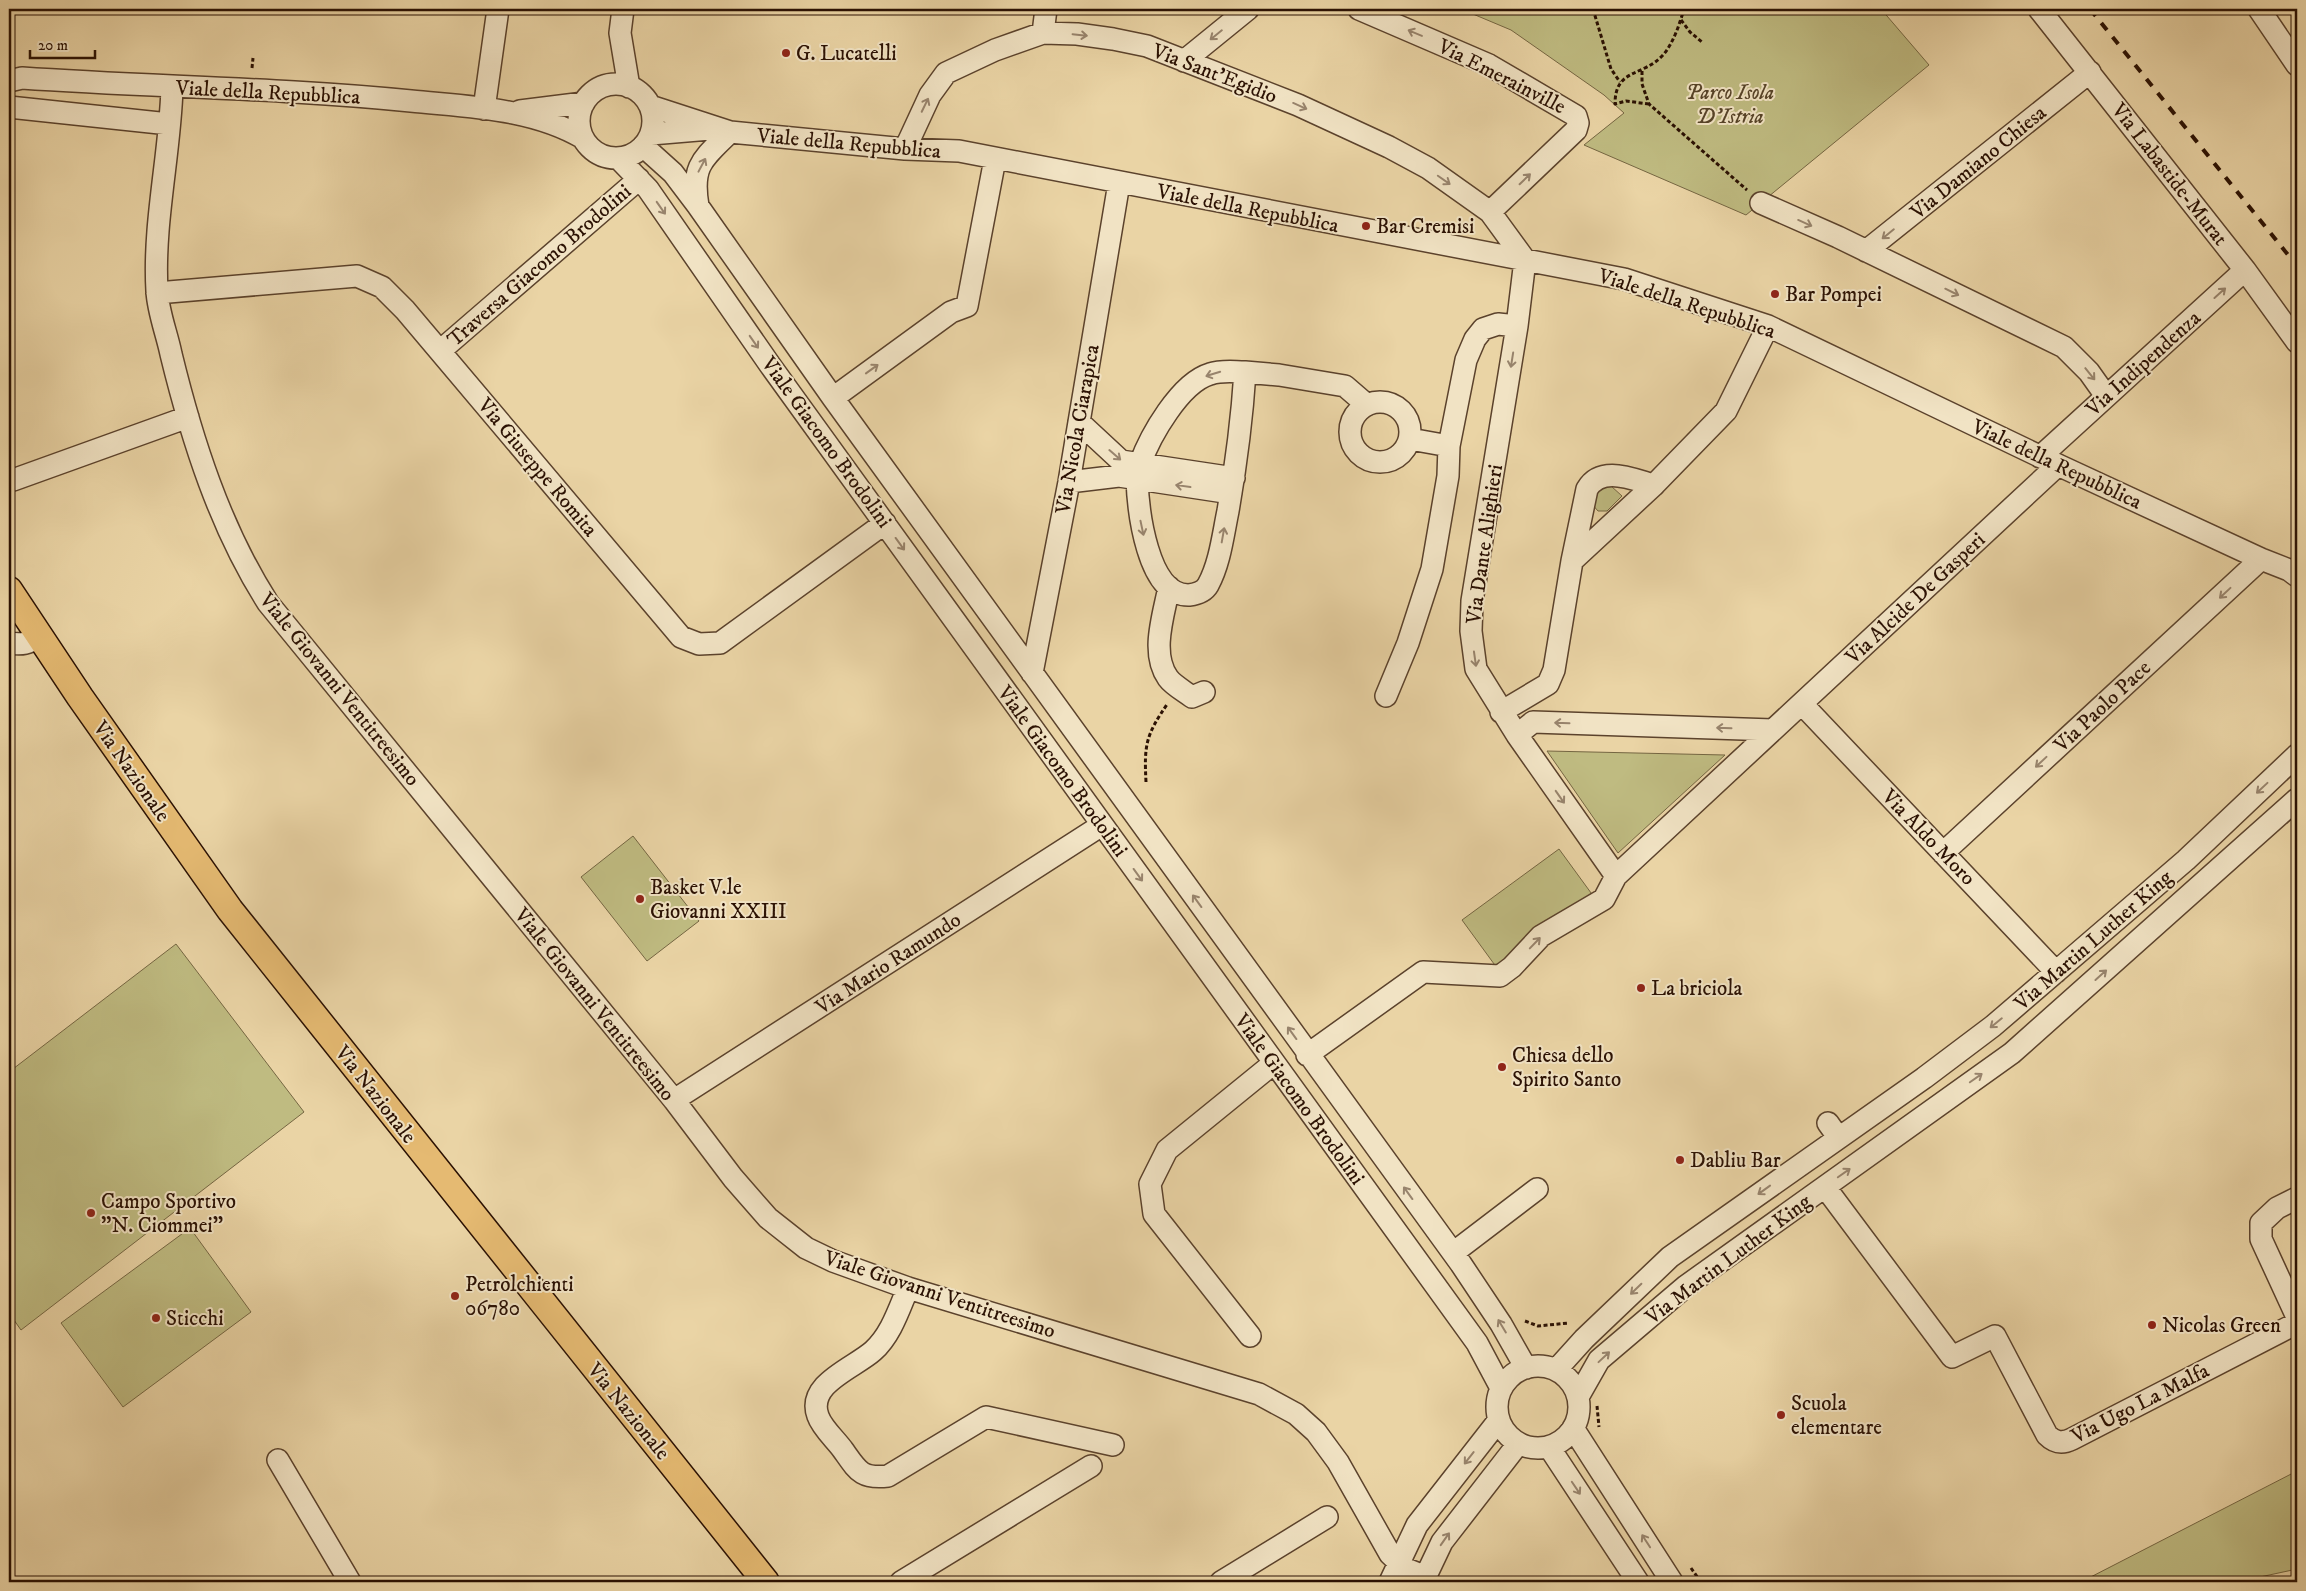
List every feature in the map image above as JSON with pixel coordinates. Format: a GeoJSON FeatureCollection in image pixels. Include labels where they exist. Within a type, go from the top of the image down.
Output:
{"type":"FeatureCollection","features":[{"type":"Feature","properties":{"kind":"main road","name":"Via Nazionale"},"geometry":{"type":"LineString","coordinates":[[9,590],[80,697],[230,910],[766,1582]]}},
{"type":"Feature","properties":{"kind":"street"},"geometry":{"type":"LineString","coordinates":[[484,108],[498,9]]}},
{"type":"Feature","properties":{"kind":"street"},"geometry":{"type":"LineString","coordinates":[[600,88],[609,85],[629,87],[645,98],[650,106],[653,116],[647,140],[636,152],[618,158],[598,153],[583,138],[580,126],[580,114],[584,103],[600,88],[607,75],[620,33],[623,9]]}},
{"type":"Feature","properties":{"kind":"street"},"geometry":{"type":"LineString","coordinates":[[1043,33],[1046,9]]}},
{"type":"Feature","properties":{"kind":"street"},"geometry":{"type":"LineString","coordinates":[[1184,61],[1248,9]]}},
{"type":"Feature","properties":{"kind":"street","name":"Via Emerainville"},"geometry":{"type":"LineString","coordinates":[[1359,9],[1489,65],[1576,116],[1578,123],[1576,130],[1490,212]]}},
{"type":"Feature","properties":{"kind":"street","name":"Via Labastide-Murat"},"geometry":{"type":"LineString","coordinates":[[2039,9],[2245,270],[2297,342]]}},
{"type":"Feature","properties":{"kind":"street"},"geometry":{"type":"LineString","coordinates":[[2259,9],[2293,51]]}},
{"type":"Feature","properties":{"kind":"street"},"geometry":{"type":"LineString","coordinates":[[620,33],[629,87]]}},
{"type":"Feature","properties":{"kind":"street","name":"Via Sant'Egidio"},"geometry":{"type":"LineString","coordinates":[[905,149],[930,95],[946,73],[995,50],[1043,33],[1077,34],[1147,46],[1298,105],[1389,147],[1428,168],[1490,212],[1526,260]]}},
{"type":"Feature","properties":{"kind":"street","name":"Via Damiano Chiesa"},"geometry":{"type":"LineString","coordinates":[[1866,251],[2090,72]]}},
{"type":"Feature","properties":{"kind":"street","name":"Viale della Repubblica"},"geometry":{"type":"LineString","coordinates":[[13,77],[172,88],[250,88],[484,108],[512,112],[566,128],[583,138]]}},
{"type":"Feature","properties":{"kind":"street","name":"Viale Giovanni Ventitreesimo"},"geometry":{"type":"LineString","coordinates":[[172,88],[158,240],[157,293],[201,461],[248,571],[268,603],[674,1100],[733,1178],[776,1224],[806,1248],[833,1261],[908,1288],[1259,1394],[1296,1414],[1316,1432],[1338,1462],[1390,1554],[1406,1569],[1424,1579]]}},
{"type":"Feature","properties":{"kind":"street","name":"Viale della Repubblica"},"geometry":{"type":"LineString","coordinates":[[512,112],[584,103]]}},
{"type":"Feature","properties":{"kind":"street","name":"Viale della Repubblica"},"geometry":{"type":"LineString","coordinates":[[650,106],[723,130],[905,149],[959,152],[1624,278],[1768,326],[2049,461],[2261,560],[2294,572]]}},
{"type":"Feature","properties":{"kind":"street"},"geometry":{"type":"LineString","coordinates":[[9,107],[169,124]]}},
{"type":"Feature","properties":{"kind":"street","name":"Viale della Repubblica"},"geometry":{"type":"LineString","coordinates":[[647,140],[723,130]]}},
{"type":"Feature","properties":{"kind":"street","name":"Viale Giacomo Brodolini"},"geometry":{"type":"LineString","coordinates":[[698,206],[694,184],[701,163],[723,130]]}},
{"type":"Feature","properties":{"kind":"street","name":"Viale Giacomo Brodolini"},"geometry":{"type":"LineString","coordinates":[[647,140],[698,206],[833,398],[1307,1055],[1453,1253],[1502,1324],[1526,1368]]}},
{"type":"Feature","properties":{"kind":"street","name":"Viale Giacomo Brodolini"},"geometry":{"type":"LineString","coordinates":[[618,158],[648,189],[765,357],[1477,1343],[1501,1388]]}},
{"type":"Feature","properties":{"kind":"street"},"geometry":{"type":"LineString","coordinates":[[833,398],[951,312],[967,306],[995,159]]}},
{"type":"Feature","properties":{"kind":"street","name":"Traversa Giacomo Brodolini"},"geometry":{"type":"LineString","coordinates":[[440,351],[639,179]]}},
{"type":"Feature","properties":{"kind":"street","name":"Via Nicola Ciarapica"},"geometry":{"type":"LineString","coordinates":[[1032,673],[1069,482],[1119,183]]}},
{"type":"Feature","properties":{"kind":"street"},"geometry":{"type":"LineString","coordinates":[[1761,202],[2064,347],[2089,372],[2106,396]]}},
{"type":"Feature","properties":{"kind":"street","name":"Via Dante Alighieri"},"geometry":{"type":"LineString","coordinates":[[1526,260],[1472,601],[1471,631],[1476,669],[1516,735],[1616,876]]}},
{"type":"Feature","properties":{"kind":"street","name":"Via Indipendenza"},"geometry":{"type":"LineString","coordinates":[[2049,461],[2106,396],[2245,270]]}},
{"type":"Feature","properties":{"kind":"street","name":"Via Giuseppe Romita"},"geometry":{"type":"LineString","coordinates":[[157,293],[357,276],[382,287],[405,310],[681,637],[699,644],[720,643],[885,523]]}},
{"type":"Feature","properties":{"kind":"street"},"geometry":{"type":"LineString","coordinates":[[1386,696],[1408,643],[1432,569],[1448,476],[1449,446],[1466,360],[1475,339],[1483,329],[1498,324],[1517,326]]}},
{"type":"Feature","properties":{"kind":"street"},"geometry":{"type":"LineString","coordinates":[[1572,561],[1654,485],[1726,411],[1768,326]]}},
{"type":"Feature","properties":{"kind":"street"},"geometry":{"type":"LineString","coordinates":[[1245,372],[1241,434],[1222,543],[1207,586],[1199,594],[1186,595],[1169,587],[1154,566],[1146,544],[1138,510],[1139,472],[1148,442],[1166,414],[1187,390],[1208,374],[1223,371],[1245,372],[1279,375],[1345,386],[1367,405]]}},
{"type":"Feature","properties":{"kind":"street"},"geometry":{"type":"LineString","coordinates":[[1377,402],[1395,406],[1408,420],[1410,439],[1400,456],[1380,463],[1362,456],[1355,448],[1350,429],[1359,411],[1367,405],[1377,402]]}},
{"type":"Feature","properties":{"kind":"street"},"geometry":{"type":"LineString","coordinates":[[9,478],[13,480],[188,417]]}},
{"type":"Feature","properties":{"kind":"street"},"geometry":{"type":"LineString","coordinates":[[1079,422],[1121,461],[1139,472]]}},
{"type":"Feature","properties":{"kind":"street"},"geometry":{"type":"LineString","coordinates":[[1410,439],[1449,446]]}},
{"type":"Feature","properties":{"kind":"street","name":"Via Alcide De Gasperi"},"geometry":{"type":"LineString","coordinates":[[1307,1055],[1423,972],[1500,976],[1512,967],[1541,936],[1604,899],[1616,876],[1802,704],[2049,461]]}},
{"type":"Feature","properties":{"kind":"street"},"geometry":{"type":"LineString","coordinates":[[1069,482],[1139,472],[1232,485]]}},
{"type":"Feature","properties":{"kind":"street"},"geometry":{"type":"LineString","coordinates":[[1501,712],[1548,684],[1554,670],[1572,561],[1587,489],[1591,481],[1600,476],[1616,475],[1654,485]]}},
{"type":"Feature","properties":{"kind":"street","name":"Via Paolo Pace"},"geometry":{"type":"LineString","coordinates":[[1943,853],[2261,560]]}},
{"type":"Feature","properties":{"kind":"street"},"geometry":{"type":"LineString","coordinates":[[1169,587],[1159,646],[1160,664],[1168,679],[1192,697],[1204,692]]}},
{"type":"Feature","properties":{"kind":"street"},"geometry":{"type":"LineString","coordinates":[[9,643],[22,645],[30,643],[40,636]]}},
{"type":"Feature","properties":{"kind":"street","name":"Via Aldo Moro"},"geometry":{"type":"LineString","coordinates":[[1802,704],[2056,972]]}},
{"type":"Feature","properties":{"kind":"street"},"geometry":{"type":"LineString","coordinates":[[1516,735],[1533,722],[1773,730]]}},
{"type":"Feature","properties":{"kind":"street","name":"Via Martin Luther King"},"geometry":{"type":"LineString","coordinates":[[1556,1370],[1584,1338],[1670,1257],[1790,1160],[1833,1130],[1876,1109],[1924,1078],[1993,1026],[2186,860],[2297,755]]}},
{"type":"Feature","properties":{"kind":"street","name":"Via Martin Luther King"},"geometry":{"type":"LineString","coordinates":[[1578,1397],[1599,1360],[1679,1292],[2012,1053],[2297,799]]}},
{"type":"Feature","properties":{"kind":"street","name":"Via Mario Ramundo"},"geometry":{"type":"LineString","coordinates":[[674,1100],[1102,825]]}},
{"type":"Feature","properties":{"kind":"street"},"geometry":{"type":"LineString","coordinates":[[1250,1336],[1154,1214],[1150,1184],[1167,1150],[1274,1063]]}},
{"type":"Feature","properties":{"kind":"street"},"geometry":{"type":"LineString","coordinates":[[1876,1109],[1894,1138]]}},
{"type":"Feature","properties":{"kind":"street","name":"Via Ugo La Malfa"},"geometry":{"type":"LineString","coordinates":[[1824,1187],[1952,1357],[1995,1336],[2044,1430],[2056,1442],[2067,1442],[2297,1323]]}},
{"type":"Feature","properties":{"kind":"street"},"geometry":{"type":"LineString","coordinates":[[1453,1253],[1538,1189]]}},
{"type":"Feature","properties":{"kind":"street"},"geometry":{"type":"LineString","coordinates":[[2297,1198],[2277,1208],[2261,1223],[2261,1239],[2297,1317]]}},
{"type":"Feature","properties":{"kind":"street"},"geometry":{"type":"LineString","coordinates":[[908,1288],[894,1321],[874,1350],[825,1385],[816,1399],[818,1416],[857,1470],[872,1478],[888,1476],[986,1417],[1112,1446]]}},
{"type":"Feature","properties":{"kind":"street"},"geometry":{"type":"LineString","coordinates":[[1546,1367],[1556,1370],[1569,1382],[1578,1397],[1578,1418],[1573,1428],[1567,1437],[1549,1447],[1538,1449],[1518,1444],[1510,1438],[1499,1420],[1497,1409],[1501,1388],[1508,1379],[1526,1368],[1546,1367]]}},
{"type":"Feature","properties":{"kind":"street"},"geometry":{"type":"LineString","coordinates":[[1390,1582],[1417,1525],[1499,1420]]}},
{"type":"Feature","properties":{"kind":"street"},"geometry":{"type":"LineString","coordinates":[[1573,1428],[1671,1582]]}},
{"type":"Feature","properties":{"kind":"street"},"geometry":{"type":"LineString","coordinates":[[1424,1579],[1442,1542],[1518,1444]]}},
{"type":"Feature","properties":{"kind":"street"},"geometry":{"type":"LineString","coordinates":[[1549,1447],[1638,1582]]}},
{"type":"Feature","properties":{"kind":"street"},"geometry":{"type":"LineString","coordinates":[[278,1460],[350,1582]]}},
{"type":"Feature","properties":{"kind":"street"},"geometry":{"type":"LineString","coordinates":[[901,1582],[1091,1466]]}},
{"type":"Feature","properties":{"kind":"street"},"geometry":{"type":"LineString","coordinates":[[1221,1582],[1327,1516]]}},
{"type":"Feature","properties":{"kind":"path"},"geometry":{"type":"LineString","coordinates":[[1592,9],[1611,69],[1620,82]]}},
{"type":"Feature","properties":{"kind":"path"},"geometry":{"type":"LineString","coordinates":[[1649,104],[1626,101],[1615,104],[1615,95],[1620,82],[1642,71],[1663,55],[1681,20],[1684,9]]}},
{"type":"Feature","properties":{"kind":"path"},"geometry":{"type":"LineString","coordinates":[[1681,20],[1690,32],[1702,42]]}},
{"type":"Feature","properties":{"kind":"path"},"geometry":{"type":"LineString","coordinates":[[252,58],[252,72]]}},
{"type":"Feature","properties":{"kind":"path"},"geometry":{"type":"LineString","coordinates":[[1642,71],[1642,84],[1649,104],[1761,202]]}},
{"type":"Feature","properties":{"kind":"path"},"geometry":{"type":"LineString","coordinates":[[1146,782],[1146,744],[1150,730],[1179,687]]}},
{"type":"Feature","properties":{"kind":"path"},"geometry":{"type":"LineString","coordinates":[[1597,1405],[1600,1429]]}},
{"type":"Feature","properties":{"kind":"path"},"geometry":{"type":"LineString","coordinates":[[1688,1564],[1700,1581]]}},
{"type":"Feature","properties":{"kind":"green space","name":"Parco Isola D'Istria"},"geometry":{"type":"Polygon","coordinates":[[[1461,9],[1881,9],[1929,65],[1746,215],[1584,145],[1624,113],[1604,95],[1511,30],[1461,9]]]}},
{"type":"Feature","properties":{"kind":"green space"},"geometry":{"type":"Polygon","coordinates":[[[1603,485],[1611,486],[1622,496],[1607,511],[1598,511],[1591,503],[1592,494],[1603,485]]]}},
{"type":"Feature","properties":{"kind":"green space"},"geometry":{"type":"Polygon","coordinates":[[[1547,751],[1725,755],[1618,853],[1547,751]]]}},
{"type":"Feature","properties":{"kind":"green space","name":"Basket V.le Giovanni XXIII"},"geometry":{"type":"Polygon","coordinates":[[[633,836],[699,921],[647,961],[581,877],[633,836]]]}},
{"type":"Feature","properties":{"kind":"green space"},"geometry":{"type":"Polygon","coordinates":[[[1559,849],[1594,897],[1497,968],[1462,920],[1559,849]]]}},
{"type":"Feature","properties":{"kind":"green space","name":"Campo Sportivo \"N. Ciommei\""},"geometry":{"type":"Polygon","coordinates":[[[176,944],[304,1112],[21,1330],[9,1313],[9,1072],[176,944]]]}},
{"type":"Feature","properties":{"kind":"green space","name":"Sticchi"},"geometry":{"type":"Polygon","coordinates":[[[190,1228],[251,1312],[123,1407],[61,1323],[190,1228]]]}},
{"type":"Feature","properties":{"kind":"green space"},"geometry":{"type":"Polygon","coordinates":[[[2297,1471],[2297,1569],[2237,1582],[2081,1582],[2297,1471]]]}},
{"type":"Feature","properties":{"kind":"railway"},"geometry":{"type":"LineString","coordinates":[[2090,9],[2297,266]]}},
{"type":"Feature","properties":{"kind":"place","name":"G. Lucatelli"},"geometry":{"type":"Point","coordinates":[786,53]}},
{"type":"Feature","properties":{"kind":"place","name":"Bar Cremisi"},"geometry":{"type":"Point","coordinates":[1366,226]}},
{"type":"Feature","properties":{"kind":"place","name":"Bar Pompei"},"geometry":{"type":"Point","coordinates":[1775,294]}},
{"type":"Feature","properties":{"kind":"place","name":"Basket V.le Giovanni XXIII"},"geometry":{"type":"Point","coordinates":[640,899]}},
{"type":"Feature","properties":{"kind":"place","name":"La briciola"},"geometry":{"type":"Point","coordinates":[1641,988]}},
{"type":"Feature","properties":{"kind":"place","name":"Chiesa dello Spirito Santo"},"geometry":{"type":"Point","coordinates":[1502,1067]}},
{"type":"Feature","properties":{"kind":"place","name":"Dabliu Bar"},"geometry":{"type":"Point","coordinates":[1680,1160]}},
{"type":"Feature","properties":{"kind":"place","name":"Campo Sportivo \"N. Ciommei\""},"geometry":{"type":"Point","coordinates":[91,1213]}},
{"type":"Feature","properties":{"kind":"place","name":"Petrolchienti 06780"},"geometry":{"type":"Point","coordinates":[455,1296]}},
{"type":"Feature","properties":{"kind":"place","name":"Sticchi"},"geometry":{"type":"Point","coordinates":[156,1318]}},
{"type":"Feature","properties":{"kind":"place","name":"Nicolas Green"},"geometry":{"type":"Point","coordinates":[2152,1325]}},
{"type":"Feature","properties":{"kind":"place","name":"Scuola elementare"},"geometry":{"type":"Point","coordinates":[1781,1415]}}]}
